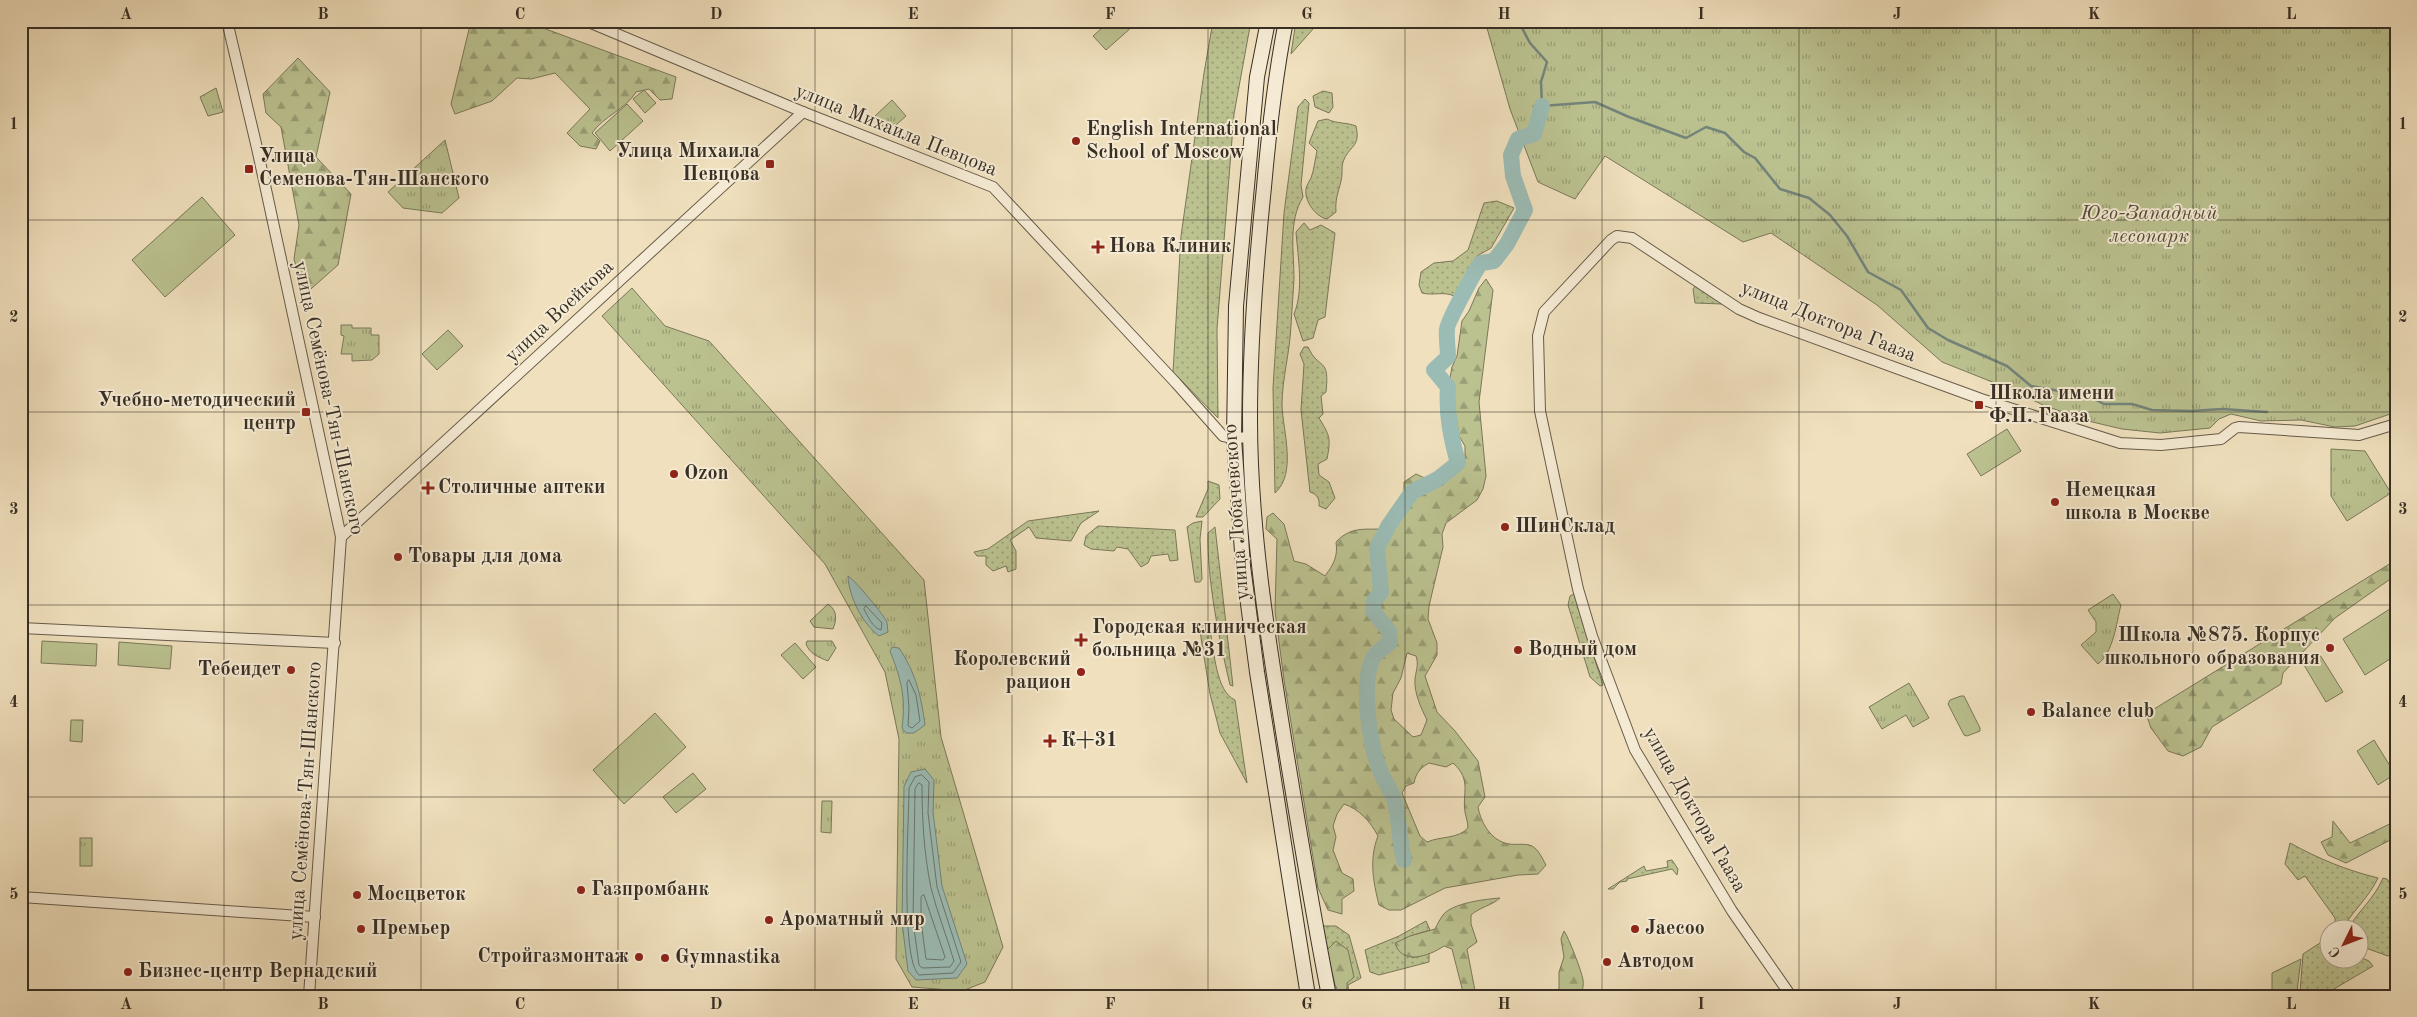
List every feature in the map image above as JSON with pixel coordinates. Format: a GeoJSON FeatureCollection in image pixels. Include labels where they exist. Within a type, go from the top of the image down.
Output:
{"type":"FeatureCollection","features":[{"type":"Feature","properties":{"kind":"main road","name":"улица Лобачевского"},"geometry":{"type":"LineString","coordinates":[[1268,21],[1257,77],[1236,306],[1234,438],[1243,566],[1257,672],[1308,996]]}},
{"type":"Feature","properties":{"kind":"main road","name":"улица Лобачевского"},"geometry":{"type":"LineString","coordinates":[[1286,21],[1275,77],[1253,306],[1251,437],[1254,506],[1265,616],[1295,804],[1329,996]]}},
{"type":"Feature","properties":{"kind":"street","name":"улица Семёнова-Тян-Шанского"},"geometry":{"type":"LineString","coordinates":[[227,21],[257,148],[341,537],[309,996]]}},
{"type":"Feature","properties":{"kind":"street","name":"улица Михаила Певцова"},"geometry":{"type":"LineString","coordinates":[[586,21],[803,112],[993,186],[1176,383],[1218,431],[1223,436],[1234,438]]}},
{"type":"Feature","properties":{"kind":"street","name":"улица Воейкова"},"geometry":{"type":"LineString","coordinates":[[341,537],[803,112]]}},
{"type":"Feature","properties":{"kind":"street","name":"улица Доктора Гааза"},"geometry":{"type":"LineString","coordinates":[[1791,996],[1732,911],[1635,750],[1592,636],[1578,588],[1540,411],[1538,336],[1544,312],[1611,240],[1617,236],[1632,238],[1739,309],[1759,318],[1981,399],[2120,443],[2161,445],[2221,439],[2239,427],[2358,435],[2396,424]]}},
{"type":"Feature","properties":{"kind":"street"},"geometry":{"type":"LineString","coordinates":[[1234,438],[1251,437]]}},
{"type":"Feature","properties":{"kind":"street"},"geometry":{"type":"LineString","coordinates":[[21,628],[335,644]]}},
{"type":"Feature","properties":{"kind":"street"},"geometry":{"type":"LineString","coordinates":[[21,897],[315,917]]}},
{"type":"Feature","properties":{"kind":"green space"},"geometry":{"type":"Polygon","coordinates":[[[471,21],[524,21],[676,77],[672,99],[660,100],[649,89],[636,92],[627,103],[592,133],[600,141],[596,149],[580,146],[567,133],[590,109],[555,73],[531,79],[517,78],[492,101],[455,114],[451,104],[471,21]]]}},
{"type":"Feature","properties":{"kind":"green space"},"geometry":{"type":"Polygon","coordinates":[[[1110,21],[1129,21],[1133,26],[1106,50],[1093,36],[1110,21]]]}},
{"type":"Feature","properties":{"kind":"green space"},"geometry":{"type":"Polygon","coordinates":[[[1213,21],[1251,21],[1234,114],[1217,329],[1218,418],[1173,372],[1181,236],[1213,21]]]}},
{"type":"Feature","properties":{"kind":"green space"},"geometry":{"type":"Polygon","coordinates":[[[1296,21],[1320,21],[1291,54],[1296,21]]]}},
{"type":"Feature","properties":{"kind":"green space","name":"Юго-Западный лесопарк"},"geometry":{"type":"Polygon","coordinates":[[[1485,21],[2396,21],[2396,412],[2355,426],[2335,427],[2301,420],[2261,421],[2231,414],[2219,419],[2210,428],[2160,433],[2122,429],[2088,421],[2043,405],[2010,389],[1942,362],[1877,305],[1771,233],[1743,242],[1605,156],[1575,199],[1538,182],[1510,109],[1485,21]]]}},
{"type":"Feature","properties":{"kind":"green space"},"geometry":{"type":"Polygon","coordinates":[[[298,58],[330,92],[316,157],[351,194],[338,265],[304,295],[294,259],[299,225],[281,127],[266,113],[263,94],[298,58]]]}},
{"type":"Feature","properties":{"kind":"green space"},"geometry":{"type":"Polygon","coordinates":[[[216,88],[223,112],[208,116],[200,97],[216,88]]]}},
{"type":"Feature","properties":{"kind":"green space"},"geometry":{"type":"Polygon","coordinates":[[[644,90],[656,103],[645,113],[633,99],[644,90]]]}},
{"type":"Feature","properties":{"kind":"green space"},"geometry":{"type":"Polygon","coordinates":[[[1323,91],[1332,93],[1333,107],[1329,113],[1315,107],[1313,96],[1323,91]]]}},
{"type":"Feature","properties":{"kind":"green space"},"geometry":{"type":"Polygon","coordinates":[[[1305,99],[1309,103],[1301,185],[1303,197],[1295,216],[1291,325],[1282,395],[1287,463],[1286,475],[1282,485],[1275,493],[1273,388],[1284,213],[1298,107],[1305,99]]]}},
{"type":"Feature","properties":{"kind":"green space"},"geometry":{"type":"Polygon","coordinates":[[[892,100],[906,116],[888,132],[874,117],[892,100]]]}},
{"type":"Feature","properties":{"kind":"green space"},"geometry":{"type":"Polygon","coordinates":[[[627,104],[643,121],[610,151],[595,133],[627,104]]]}},
{"type":"Feature","properties":{"kind":"green space"},"geometry":{"type":"Polygon","coordinates":[[[1327,119],[1356,126],[1357,139],[1345,156],[1342,164],[1342,179],[1336,200],[1336,212],[1327,219],[1323,218],[1312,208],[1307,198],[1306,187],[1313,172],[1317,151],[1309,143],[1318,121],[1327,119]]]}},
{"type":"Feature","properties":{"kind":"green space"},"geometry":{"type":"Polygon","coordinates":[[[445,140],[459,198],[442,213],[403,208],[388,192],[445,140]]]}},
{"type":"Feature","properties":{"kind":"green space"},"geometry":{"type":"Polygon","coordinates":[[[202,197],[235,235],[165,297],[132,260],[202,197]]]}},
{"type":"Feature","properties":{"kind":"green space"},"geometry":{"type":"Polygon","coordinates":[[[1497,201],[1514,208],[1491,248],[1477,256],[1454,296],[1422,293],[1419,285],[1421,272],[1434,263],[1453,261],[1468,250],[1484,203],[1497,201]]]}},
{"type":"Feature","properties":{"kind":"green space"},"geometry":{"type":"Polygon","coordinates":[[[1304,223],[1310,230],[1321,225],[1335,233],[1325,317],[1318,320],[1313,338],[1303,341],[1294,314],[1300,284],[1296,232],[1304,223]]]}},
{"type":"Feature","properties":{"kind":"green space"},"geometry":{"type":"Polygon","coordinates":[[[1486,279],[1493,290],[1479,402],[1486,476],[1483,489],[1477,500],[1446,523],[1442,534],[1443,547],[1429,606],[1428,619],[1437,643],[1437,655],[1425,676],[1437,712],[1455,731],[1478,761],[1485,797],[1478,807],[1484,825],[1492,835],[1503,842],[1532,846],[1546,865],[1538,874],[1518,875],[1445,888],[1401,910],[1389,910],[1379,905],[1374,879],[1373,862],[1378,836],[1364,816],[1344,804],[1337,814],[1333,826],[1336,837],[1333,850],[1342,873],[1353,879],[1354,891],[1342,899],[1342,914],[1328,910],[1318,888],[1284,680],[1275,611],[1277,539],[1266,529],[1267,517],[1273,513],[1284,524],[1294,561],[1306,564],[1325,576],[1335,560],[1336,542],[1343,536],[1357,530],[1394,527],[1408,507],[1404,493],[1404,482],[1416,474],[1442,486],[1465,458],[1465,446],[1459,436],[1450,378],[1457,356],[1462,321],[1469,311],[1479,288],[1486,279]],[[1407,653],[1401,678],[1393,693],[1391,710],[1394,719],[1413,737],[1421,735],[1427,720],[1416,690],[1417,659],[1416,656],[1407,653]],[[1429,763],[1419,771],[1414,783],[1406,786],[1402,793],[1420,836],[1427,842],[1454,836],[1468,828],[1464,805],[1465,787],[1459,769],[1453,763],[1446,767],[1429,763]]]}},
{"type":"Feature","properties":{"kind":"green space"},"geometry":{"type":"Polygon","coordinates":[[[1696,285],[1722,304],[1695,303],[1693,289],[1696,285]]]}},
{"type":"Feature","properties":{"kind":"green space"},"geometry":{"type":"Polygon","coordinates":[[[632,288],[665,326],[709,341],[924,580],[941,737],[1003,947],[985,982],[962,991],[912,987],[896,959],[899,739],[885,672],[825,564],[602,316],[632,288]]]}},
{"type":"Feature","properties":{"kind":"green space"},"geometry":{"type":"Polygon","coordinates":[[[341,325],[352,325],[352,328],[371,328],[371,335],[379,335],[379,354],[372,360],[352,361],[352,354],[341,354],[344,336],[341,335],[341,325]]]}},
{"type":"Feature","properties":{"kind":"green space"},"geometry":{"type":"Polygon","coordinates":[[[448,330],[463,346],[437,370],[422,354],[448,330]]]}},
{"type":"Feature","properties":{"kind":"green space"},"geometry":{"type":"Polygon","coordinates":[[[1304,347],[1308,347],[1316,359],[1323,365],[1326,373],[1326,392],[1321,396],[1323,414],[1319,418],[1329,437],[1329,446],[1327,459],[1318,464],[1319,475],[1329,482],[1335,498],[1326,509],[1319,506],[1318,497],[1310,492],[1301,410],[1304,364],[1300,354],[1304,347]]]}},
{"type":"Feature","properties":{"kind":"green space"},"geometry":{"type":"Polygon","coordinates":[[[2007,429],[2021,451],[1981,476],[1967,454],[2007,429]]]}},
{"type":"Feature","properties":{"kind":"green space"},"geometry":{"type":"Polygon","coordinates":[[[2331,449],[2365,451],[2391,493],[2347,521],[2331,496],[2331,449]]]}},
{"type":"Feature","properties":{"kind":"green space"},"geometry":{"type":"Polygon","coordinates":[[[1208,481],[1219,485],[1220,499],[1203,517],[1196,517],[1208,489],[1208,481]]]}},
{"type":"Feature","properties":{"kind":"green space"},"geometry":{"type":"Polygon","coordinates":[[[1099,511],[1081,523],[1071,541],[1036,538],[1029,527],[1010,540],[1016,551],[1016,569],[1008,572],[1006,566],[993,571],[986,565],[986,556],[977,556],[974,552],[988,549],[1028,521],[1099,511]]]}},
{"type":"Feature","properties":{"kind":"green space"},"geometry":{"type":"Polygon","coordinates":[[[1202,521],[1200,539],[1202,579],[1200,582],[1195,582],[1187,527],[1202,521]]]}},
{"type":"Feature","properties":{"kind":"green space"},"geometry":{"type":"Polygon","coordinates":[[[1098,526],[1175,530],[1178,560],[1170,561],[1168,554],[1151,556],[1148,563],[1141,567],[1128,549],[1117,547],[1114,551],[1091,549],[1084,545],[1086,536],[1098,526]]]}},
{"type":"Feature","properties":{"kind":"green space"},"geometry":{"type":"Polygon","coordinates":[[[1215,527],[1233,686],[1230,685],[1218,629],[1209,570],[1208,533],[1215,527]]]}},
{"type":"Feature","properties":{"kind":"green space"},"geometry":{"type":"Polygon","coordinates":[[[2396,560],[2396,575],[2335,618],[2283,673],[2281,684],[2212,727],[2201,747],[2183,756],[2168,751],[2151,728],[2146,714],[2396,560]]]}},
{"type":"Feature","properties":{"kind":"green space"},"geometry":{"type":"Polygon","coordinates":[[[1574,594],[1603,685],[1600,686],[1590,677],[1568,605],[1570,596],[1574,594]]]}},
{"type":"Feature","properties":{"kind":"green space"},"geometry":{"type":"Polygon","coordinates":[[[2113,594],[2121,605],[2116,629],[2108,652],[2098,664],[2081,645],[2096,632],[2096,622],[2088,610],[2113,594]]]}},
{"type":"Feature","properties":{"kind":"green space"},"geometry":{"type":"Polygon","coordinates":[[[828,604],[833,609],[835,615],[833,629],[814,627],[810,621],[828,604]]]}},
{"type":"Feature","properties":{"kind":"green space"},"geometry":{"type":"Polygon","coordinates":[[[2396,605],[2396,655],[2365,675],[2343,639],[2396,605]]]}},
{"type":"Feature","properties":{"kind":"green space"},"geometry":{"type":"Polygon","coordinates":[[[1199,625],[1203,625],[1210,630],[1220,680],[1229,696],[1235,700],[1247,783],[1220,733],[1210,694],[1199,625]]]}},
{"type":"Feature","properties":{"kind":"green space"},"geometry":{"type":"Polygon","coordinates":[[[42,641],[97,644],[96,666],[41,663],[42,641]]]}},
{"type":"Feature","properties":{"kind":"green space"},"geometry":{"type":"Polygon","coordinates":[[[807,641],[832,641],[836,648],[828,661],[812,653],[806,644],[807,641]]]}},
{"type":"Feature","properties":{"kind":"green space"},"geometry":{"type":"Polygon","coordinates":[[[119,642],[172,646],[170,669],[118,665],[119,642]]]}},
{"type":"Feature","properties":{"kind":"green space"},"geometry":{"type":"Polygon","coordinates":[[[795,643],[816,667],[803,679],[781,655],[795,643]]]}},
{"type":"Feature","properties":{"kind":"green space"},"geometry":{"type":"Polygon","coordinates":[[[2320,655],[2343,692],[2326,702],[2304,665],[2320,655]]]}},
{"type":"Feature","properties":{"kind":"green space"},"geometry":{"type":"Polygon","coordinates":[[[1909,683],[1929,718],[1913,727],[1906,715],[1882,729],[1869,707],[1909,683]]]}},
{"type":"Feature","properties":{"kind":"green space"},"geometry":{"type":"Polygon","coordinates":[[[1964,696],[1980,728],[1980,731],[1967,736],[1964,735],[1948,704],[1950,700],[1964,696]]]}},
{"type":"Feature","properties":{"kind":"green space"},"geometry":{"type":"Polygon","coordinates":[[[655,713],[686,747],[624,804],[593,770],[655,713]]]}},
{"type":"Feature","properties":{"kind":"green space"},"geometry":{"type":"Polygon","coordinates":[[[71,720],[83,720],[82,742],[70,741],[71,720]]]}},
{"type":"Feature","properties":{"kind":"green space"},"geometry":{"type":"Polygon","coordinates":[[[2374,740],[2395,774],[2378,785],[2357,751],[2374,740]]]}},
{"type":"Feature","properties":{"kind":"green space"},"geometry":{"type":"Polygon","coordinates":[[[693,773],[706,789],[676,813],[663,797],[693,773]]]}},
{"type":"Feature","properties":{"kind":"green space"},"geometry":{"type":"Polygon","coordinates":[[[822,801],[832,801],[831,833],[821,832],[822,801]]]}},
{"type":"Feature","properties":{"kind":"green space"},"geometry":{"type":"Polygon","coordinates":[[[2333,821],[2350,843],[2396,821],[2396,837],[2346,863],[2328,855],[2321,842],[2332,837],[2333,821]]]}},
{"type":"Feature","properties":{"kind":"green space"},"geometry":{"type":"Polygon","coordinates":[[[80,838],[92,838],[92,866],[80,866],[80,838]]]}},
{"type":"Feature","properties":{"kind":"green space"},"geometry":{"type":"Polygon","coordinates":[[[2290,843],[2333,864],[2378,878],[2348,920],[2335,920],[2305,876],[2298,880],[2285,864],[2290,843]]]}},
{"type":"Feature","properties":{"kind":"green space"},"geometry":{"type":"Polygon","coordinates":[[[1672,860],[1678,869],[1677,875],[1672,869],[1627,879],[1627,881],[1620,882],[1613,889],[1608,889],[1644,866],[1646,871],[1668,867],[1667,861],[1672,860]]]}},
{"type":"Feature","properties":{"kind":"green space"},"geometry":{"type":"Polygon","coordinates":[[[2383,878],[2387,879],[2396,894],[2396,951],[2388,956],[2370,950],[2370,920],[2353,920],[2375,892],[2383,878]]]}},
{"type":"Feature","properties":{"kind":"green space"},"geometry":{"type":"Polygon","coordinates":[[[1500,898],[1471,915],[1471,924],[1477,942],[1467,949],[1476,996],[1464,996],[1452,949],[1444,946],[1424,956],[1416,957],[1404,955],[1398,950],[1395,943],[1410,936],[1435,929],[1443,915],[1454,907],[1470,902],[1500,898]]]}},
{"type":"Feature","properties":{"kind":"green space"},"geometry":{"type":"Polygon","coordinates":[[[1426,921],[1430,930],[1410,936],[1412,958],[1429,953],[1429,962],[1379,975],[1370,972],[1365,950],[1399,936],[1426,921]]]}},
{"type":"Feature","properties":{"kind":"green space"},"geometry":{"type":"Polygon","coordinates":[[[1324,926],[1336,926],[1349,935],[1361,978],[1348,985],[1349,995],[1365,994],[1366,996],[1335,996],[1320,931],[1324,926]]]}},
{"type":"Feature","properties":{"kind":"green space"},"geometry":{"type":"Polygon","coordinates":[[[1564,931],[1582,976],[1582,996],[1556,996],[1559,988],[1559,972],[1564,957],[1561,939],[1564,931]]]}},
{"type":"Feature","properties":{"kind":"green space"},"geometry":{"type":"Polygon","coordinates":[[[1336,941],[1348,950],[1354,977],[1347,983],[1347,989],[1339,992],[1335,985],[1327,950],[1336,941]]]}},
{"type":"Feature","properties":{"kind":"green space"},"geometry":{"type":"Polygon","coordinates":[[[2320,943],[2320,970],[2366,970],[2322,996],[2302,996],[2300,992],[2303,954],[2320,943]]]}},
{"type":"Feature","properties":{"kind":"green space"},"geometry":{"type":"Polygon","coordinates":[[[2301,959],[2298,996],[2272,996],[2272,973],[2301,959]]]}},
{"type":"Feature","properties":{"kind":"water"},"geometry":{"type":"Polygon","coordinates":[[[848,576],[887,621],[888,632],[879,636],[862,617],[854,601],[848,576]]]}},
{"type":"Feature","properties":{"kind":"water"},"geometry":{"type":"Polygon","coordinates":[[[892,647],[899,648],[910,666],[922,704],[925,725],[914,733],[906,733],[902,728],[903,697],[900,679],[890,651],[892,647]]]}},
{"type":"Feature","properties":{"kind":"water"},"geometry":{"type":"Polygon","coordinates":[[[925,769],[934,780],[933,812],[942,886],[967,964],[957,978],[916,980],[908,971],[902,922],[904,786],[911,772],[925,769]]]}},
{"type":"Feature","properties":{"kind":"waterway"},"geometry":{"type":"LineString","coordinates":[[1524,21],[1522,28],[1530,43],[1547,62],[1541,82],[1542,106],[1595,102],[1686,138],[1706,127],[1725,133],[1744,152],[1755,158],[1780,189],[1809,198],[1830,215],[1847,236],[1868,272],[1901,290],[1928,328],[1948,340],[2007,366],[2031,386],[2088,396],[2104,404],[2132,404],[2152,410],[2192,411],[2222,409],[2267,412]]}},
{"type":"Feature","properties":{"kind":"waterway"},"geometry":{"type":"LineString","coordinates":[[1404,860],[1395,803],[1378,764],[1370,733],[1368,716],[1367,684],[1369,669],[1374,656],[1390,642],[1389,631],[1373,611],[1374,601],[1381,592],[1377,548],[1389,525],[1412,492],[1438,479],[1458,463],[1450,426],[1448,387],[1434,370],[1448,357],[1448,325],[1473,275],[1481,263],[1494,261],[1507,244],[1525,210],[1513,176],[1511,155],[1518,139],[1534,134],[1542,106]]}},
{"type":"Feature","properties":{"kind":"place","name":"English International School of Moscow"},"geometry":{"type":"Point","coordinates":[1076,141]}},
{"type":"Feature","properties":{"kind":"place","name":"Улица Михаила Певцова"},"geometry":{"type":"Point","coordinates":[770,164]}},
{"type":"Feature","properties":{"kind":"place","name":"Улица Семенова-Тян-Шанского"},"geometry":{"type":"Point","coordinates":[249,169]}},
{"type":"Feature","properties":{"kind":"place","name":"Нова Клиник"},"geometry":{"type":"Point","coordinates":[1098,247]}},
{"type":"Feature","properties":{"kind":"place","name":"Школа имени Ф.П. Гааза"},"geometry":{"type":"Point","coordinates":[1979,405]}},
{"type":"Feature","properties":{"kind":"place","name":"Учебно-методический центр"},"geometry":{"type":"Point","coordinates":[306,412]}},
{"type":"Feature","properties":{"kind":"place","name":"Ozon"},"geometry":{"type":"Point","coordinates":[674,474]}},
{"type":"Feature","properties":{"kind":"place","name":"Столичные аптеки"},"geometry":{"type":"Point","coordinates":[428,488]}},
{"type":"Feature","properties":{"kind":"place","name":"Немецкая школа в Москве"},"geometry":{"type":"Point","coordinates":[2055,502]}},
{"type":"Feature","properties":{"kind":"place","name":"ШинСклад"},"geometry":{"type":"Point","coordinates":[1505,527]}},
{"type":"Feature","properties":{"kind":"place","name":"Товары для дома"},"geometry":{"type":"Point","coordinates":[398,557]}},
{"type":"Feature","properties":{"kind":"place","name":"Городская клиническая больница №31"},"geometry":{"type":"Point","coordinates":[1081,640]}},
{"type":"Feature","properties":{"kind":"place","name":"Школа №875. Корпус школьного образования"},"geometry":{"type":"Point","coordinates":[2330,648]}},
{"type":"Feature","properties":{"kind":"place","name":"Водный дом"},"geometry":{"type":"Point","coordinates":[1518,650]}},
{"type":"Feature","properties":{"kind":"place","name":"Тебеидет"},"geometry":{"type":"Point","coordinates":[291,670]}},
{"type":"Feature","properties":{"kind":"place","name":"Королевский рацион"},"geometry":{"type":"Point","coordinates":[1081,672]}},
{"type":"Feature","properties":{"kind":"place","name":"Balance club"},"geometry":{"type":"Point","coordinates":[2031,712]}},
{"type":"Feature","properties":{"kind":"place","name":"К+31"},"geometry":{"type":"Point","coordinates":[1050,741]}},
{"type":"Feature","properties":{"kind":"place","name":"Газпромбанк"},"geometry":{"type":"Point","coordinates":[581,890]}},
{"type":"Feature","properties":{"kind":"place","name":"Мосцветок"},"geometry":{"type":"Point","coordinates":[357,895]}},
{"type":"Feature","properties":{"kind":"place","name":"Ароматный мир"},"geometry":{"type":"Point","coordinates":[769,920]}},
{"type":"Feature","properties":{"kind":"place","name":"Премьер"},"geometry":{"type":"Point","coordinates":[361,929]}},
{"type":"Feature","properties":{"kind":"place","name":"Jaecoo"},"geometry":{"type":"Point","coordinates":[1635,929]}},
{"type":"Feature","properties":{"kind":"place","name":"Стройгазмонтаж"},"geometry":{"type":"Point","coordinates":[639,957]}},
{"type":"Feature","properties":{"kind":"place","name":"Gymnastika"},"geometry":{"type":"Point","coordinates":[665,958]}},
{"type":"Feature","properties":{"kind":"place","name":"Автодом"},"geometry":{"type":"Point","coordinates":[1607,962]}},
{"type":"Feature","properties":{"kind":"place","name":"Бизнес-центр Вернадский"},"geometry":{"type":"Point","coordinates":[128,972]}}]}
